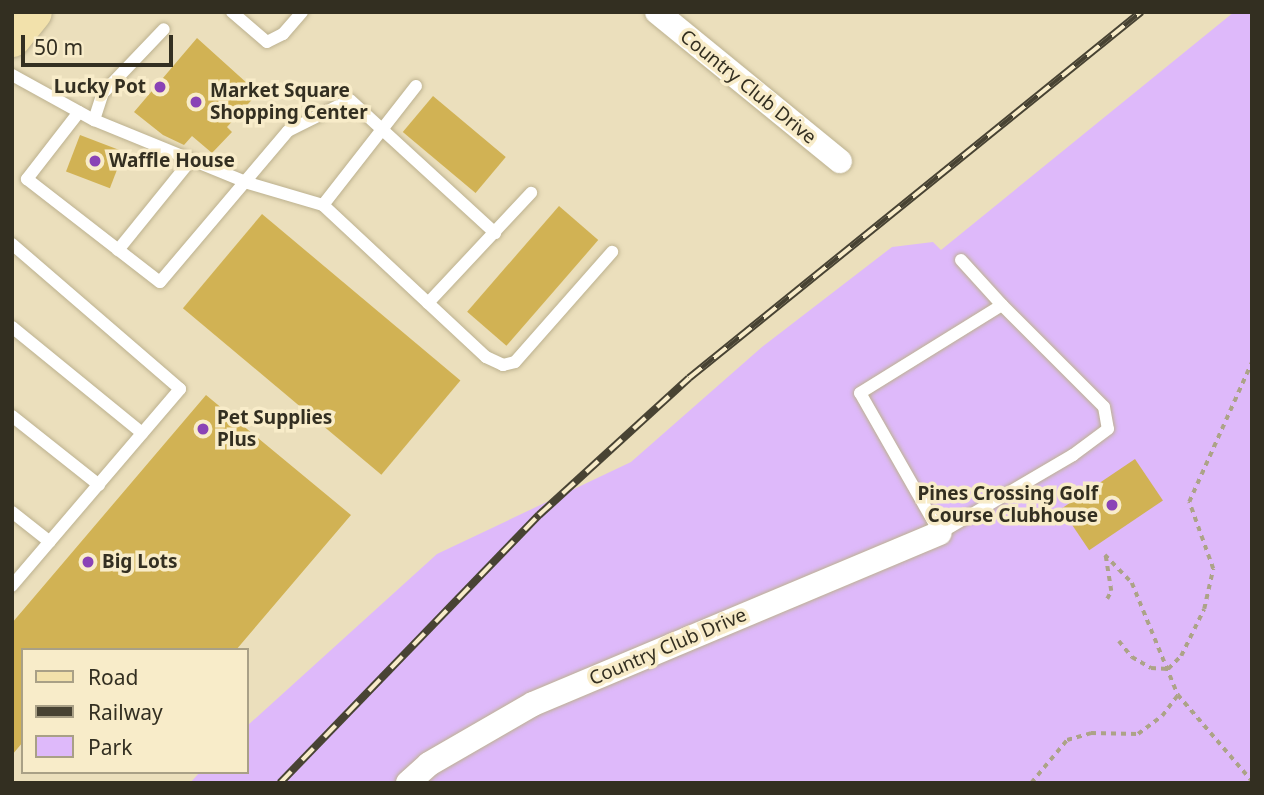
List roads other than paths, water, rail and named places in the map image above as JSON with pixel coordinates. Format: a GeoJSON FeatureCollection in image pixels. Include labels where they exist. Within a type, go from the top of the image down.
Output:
{"type":"FeatureCollection","features":[{"type":"Feature","properties":{"kind":"main road"},"geometry":{"type":"LineString","coordinates":[[12,38],[33,12]]}},
{"type":"Feature","properties":{"kind":"street","name":"Country Club Drive"},"geometry":{"type":"LineString","coordinates":[[657,12],[840,161]]}},
{"type":"Feature","properties":{"kind":"street","name":"Country Club Drive"},"geometry":{"type":"LineString","coordinates":[[408,783],[429,764],[533,704],[940,533]]}},
{"type":"Feature","properties":{"kind":"lane"},"geometry":{"type":"LineString","coordinates":[[232,12],[267,42],[283,34],[302,12]]}},
{"type":"Feature","properties":{"kind":"lane"},"geometry":{"type":"LineString","coordinates":[[94,120],[103,93],[164,29]]}},
{"type":"Feature","properties":{"kind":"lane"},"geometry":{"type":"LineString","coordinates":[[12,75],[94,120],[247,183],[323,205],[486,357],[503,365],[515,362],[612,252]]}},
{"type":"Feature","properties":{"kind":"lane"},"geometry":{"type":"LineString","coordinates":[[323,205],[384,132],[416,86]]}},
{"type":"Feature","properties":{"kind":"lane"},"geometry":{"type":"LineString","coordinates":[[79,112],[27,179],[159,282],[247,183],[288,131],[350,100],[495,233]]}},
{"type":"Feature","properties":{"kind":"lane"},"geometry":{"type":"LineString","coordinates":[[118,250],[191,160]]}},
{"type":"Feature","properties":{"kind":"lane"},"geometry":{"type":"LineString","coordinates":[[428,303],[531,193]]}},
{"type":"Feature","properties":{"kind":"lane"},"geometry":{"type":"LineString","coordinates":[[12,244],[180,389],[12,586]]}},
{"type":"Feature","properties":{"kind":"lane"},"geometry":{"type":"LineString","coordinates":[[961,260],[1104,407],[1108,429],[1073,455],[940,533],[860,393],[1002,305]]}},
{"type":"Feature","properties":{"kind":"lane"},"geometry":{"type":"LineString","coordinates":[[12,327],[142,433]]}},
{"type":"Feature","properties":{"kind":"lane"},"geometry":{"type":"LineString","coordinates":[[12,415],[99,485]]}},
{"type":"Feature","properties":{"kind":"lane"},"geometry":{"type":"LineString","coordinates":[[12,512],[50,542]]}},
{"type":"Feature","properties":{"kind":"railway"},"geometry":{"type":"LineString","coordinates":[[280,783],[539,515],[689,378],[1141,12]]}},
{"type":"Feature","properties":{"kind":"place","name":"Lucky Pot"},"geometry":{"type":"Point","coordinates":[160,87]}},
{"type":"Feature","properties":{"kind":"place","name":"Market Square Shopping Center"},"geometry":{"type":"Point","coordinates":[196,102]}},
{"type":"Feature","properties":{"kind":"place","name":"Waffle House"},"geometry":{"type":"Point","coordinates":[95,161]}},
{"type":"Feature","properties":{"kind":"place","name":"Pet Supplies Plus"},"geometry":{"type":"Point","coordinates":[203,429]}},
{"type":"Feature","properties":{"kind":"place","name":"Pines Crossing Golf Course Clubhouse"},"geometry":{"type":"Point","coordinates":[1112,505]}},
{"type":"Feature","properties":{"kind":"place","name":"Big Lots"},"geometry":{"type":"Point","coordinates":[88,562]}}]}
